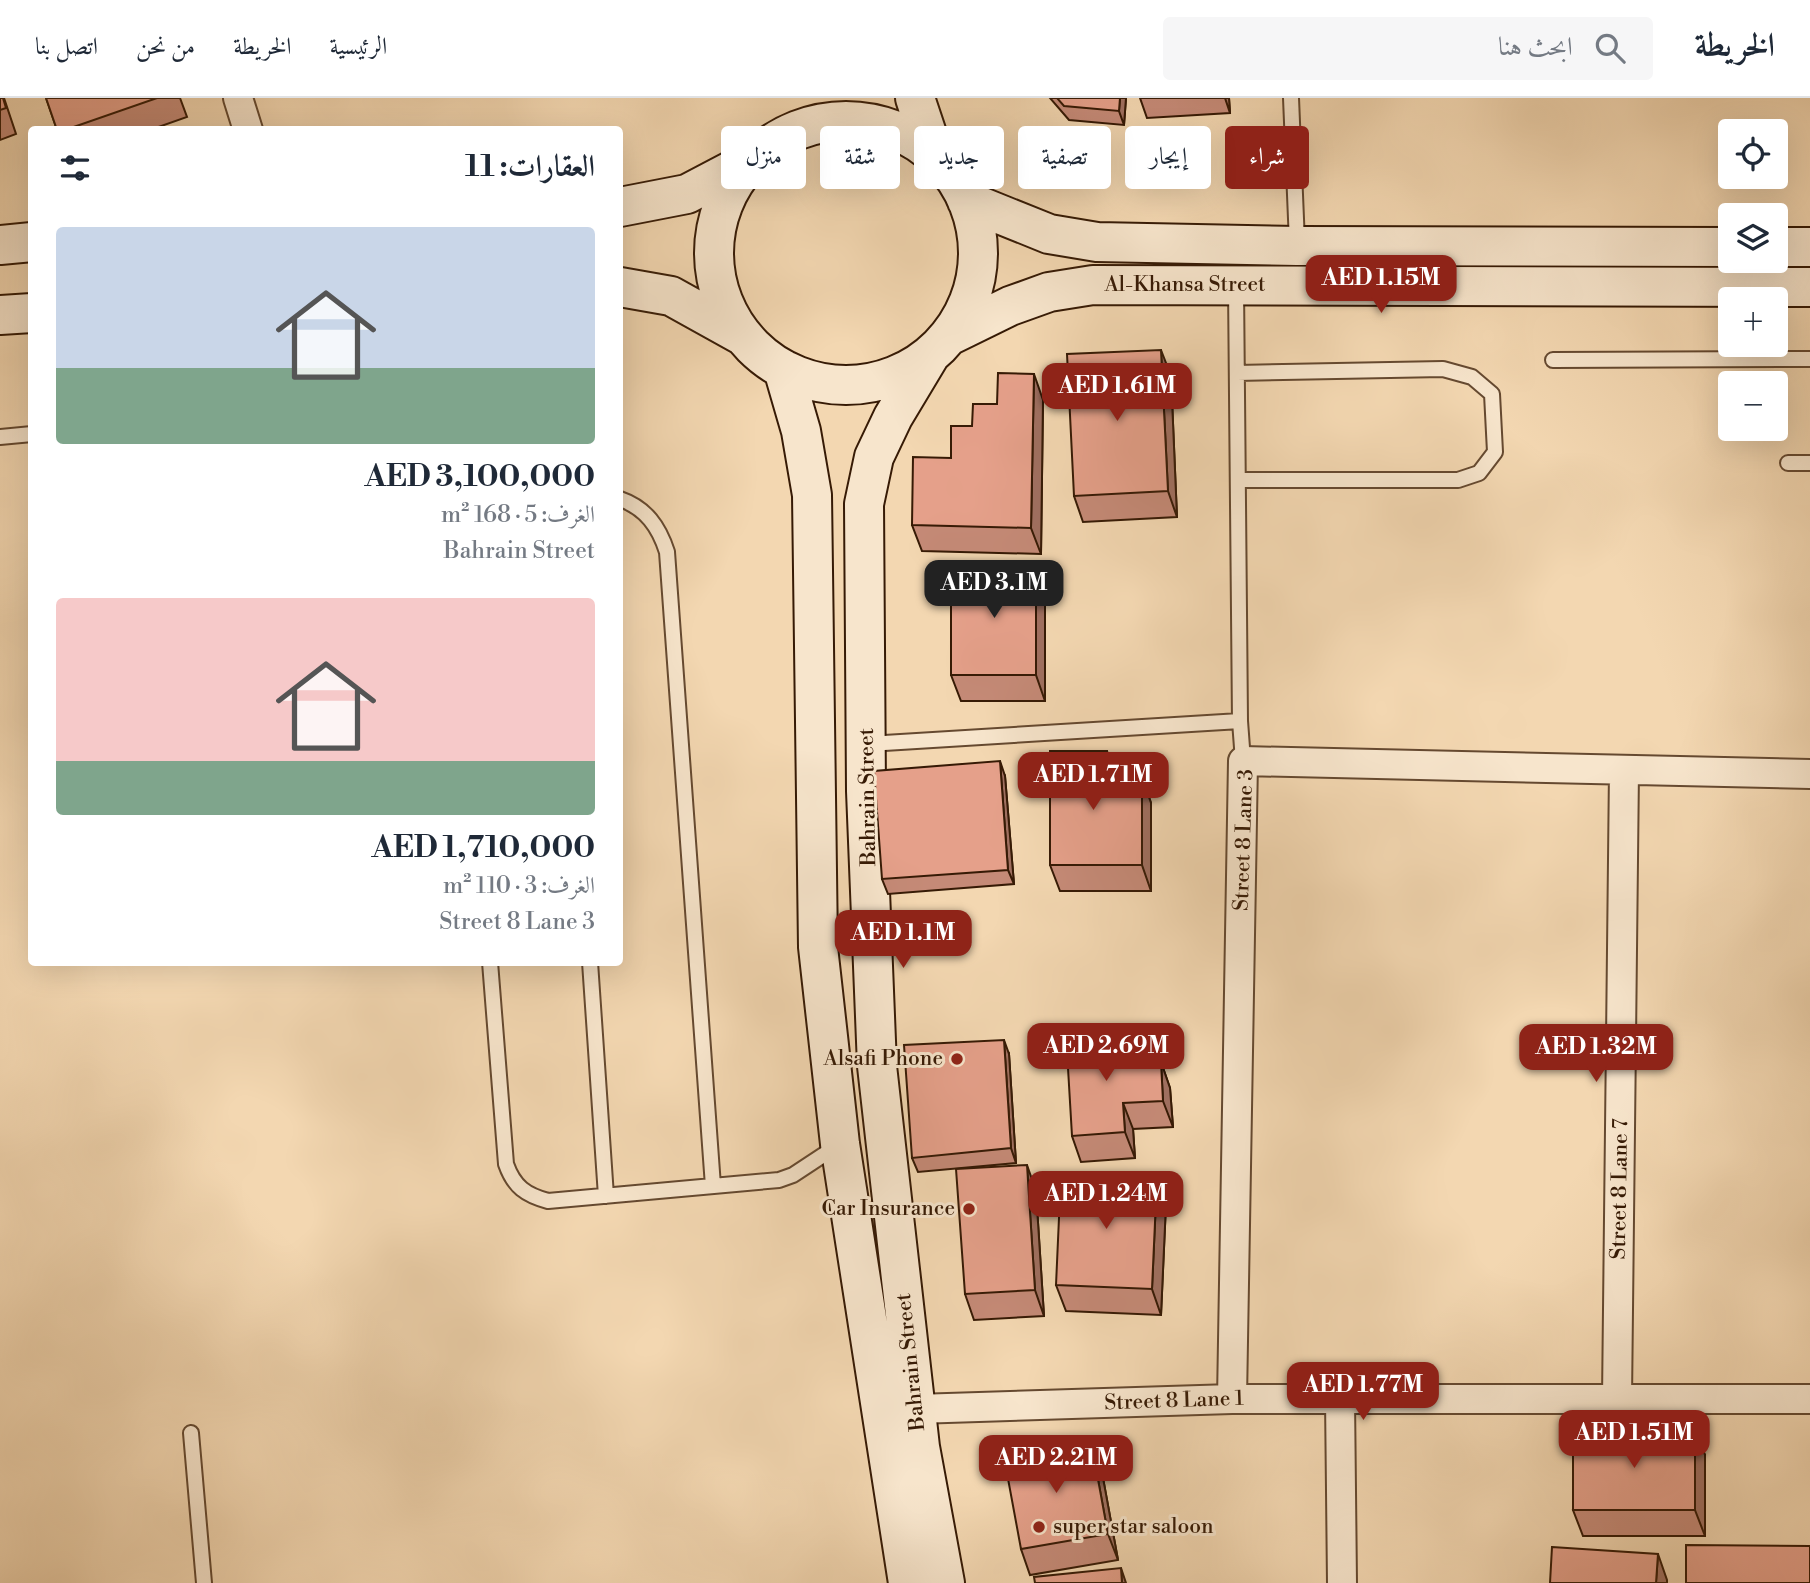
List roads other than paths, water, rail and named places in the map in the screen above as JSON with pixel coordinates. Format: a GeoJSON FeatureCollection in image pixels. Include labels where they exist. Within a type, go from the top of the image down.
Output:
{"type":"FeatureCollection","features":[{"type":"Feature","properties":{"kind":"street"},"geometry":{"type":"LineString","coordinates":[[237,98],[247,126]]}},
{"type":"Feature","properties":{"kind":"street"},"geometry":{"type":"LineString","coordinates":[[915,98],[924,126]]}},
{"type":"Feature","properties":{"kind":"street"},"geometry":{"type":"LineString","coordinates":[[796,115],[826,121],[865,122],[902,133],[914,141]]}},
{"type":"Feature","properties":{"kind":"street"},"geometry":{"type":"LineString","coordinates":[[623,206],[687,194],[721,176]]}},
{"type":"Feature","properties":{"kind":"street"},"geometry":{"type":"LineString","coordinates":[[730,189],[715,230],[714,267],[724,304],[743,336]]}},
{"type":"Feature","properties":{"kind":"street","name":"Bahrain Street"},"geometry":{"type":"LineString","coordinates":[[945,1583],[920,1447],[877,1066],[866,791],[864,504],[874,457],[892,417],[968,306],[977,272],[977,236],[967,201],[960,189]]}},
{"type":"Feature","properties":{"kind":"street","name":"Al-Khansa Street"},"geometry":{"type":"LineString","coordinates":[[967,201],[1049,234],[1097,242],[1297,246],[1718,247]]}},
{"type":"Feature","properties":{"kind":"street"},"geometry":{"type":"LineString","coordinates":[[0,245],[28,242]]}},
{"type":"Feature","properties":{"kind":"street"},"geometry":{"type":"LineString","coordinates":[[1788,247],[1810,247]]}},
{"type":"Feature","properties":{"kind":"street","name":"Al-Khansa Street"},"geometry":{"type":"LineString","coordinates":[[743,336],[761,355],[783,369],[819,383],[858,385],[895,376],[939,346],[1010,306],[1049,292],[1082,286],[1810,287]]}},
{"type":"Feature","properties":{"kind":"street"},"geometry":{"type":"LineString","coordinates":[[623,288],[671,296],[743,336]]}},
{"type":"Feature","properties":{"kind":"street"},"geometry":{"type":"LineString","coordinates":[[0,316],[28,313]]}},
{"type":"Feature","properties":{"kind":"street","name":"Bahrain Street"},"geometry":{"type":"LineString","coordinates":[[783,369],[801,431],[812,495],[818,947],[840,1144],[908,1583]]}},
{"type":"Feature","properties":{"kind":"street","name":"Street 8 Lane 3"},"geometry":{"type":"LineString","coordinates":[[1232,1399],[1243,761],[1810,774]]}},
{"type":"Feature","properties":{"kind":"street","name":"Street 8 Lane 7"},"geometry":{"type":"LineString","coordinates":[[1618,1399],[1624,769]]}},
{"type":"Feature","properties":{"kind":"street"},"geometry":{"type":"LineString","coordinates":[[1340,1398],[1342,1583]]}},
{"type":"Feature","properties":{"kind":"street","name":"Street 8 Lane 1"},"geometry":{"type":"LineString","coordinates":[[916,1409],[1232,1399],[1810,1399]]}},
{"type":"Feature","properties":{"kind":"lane"},"geometry":{"type":"LineString","coordinates":[[1291,98],[1297,246]]}},
{"type":"Feature","properties":{"kind":"lane"},"geometry":{"type":"LineString","coordinates":[[1237,285],[1240,721],[1243,761]]}},
{"type":"Feature","properties":{"kind":"lane"},"geometry":{"type":"LineString","coordinates":[[1553,360],[1810,359]]}},
{"type":"Feature","properties":{"kind":"lane"},"geometry":{"type":"LineString","coordinates":[[1237,373],[1443,369],[1472,377],[1492,394],[1495,452],[1479,473],[1458,480],[1238,480]]}},
{"type":"Feature","properties":{"kind":"lane"},"geometry":{"type":"LineString","coordinates":[[0,437],[28,434]]}},
{"type":"Feature","properties":{"kind":"lane"},"geometry":{"type":"LineString","coordinates":[[1788,463],[1810,463]]}},
{"type":"Feature","properties":{"kind":"lane"},"geometry":{"type":"LineString","coordinates":[[623,500],[635,504],[654,523],[667,552],[712,1186]]}},
{"type":"Feature","properties":{"kind":"lane"},"geometry":{"type":"LineString","coordinates":[[867,744],[1240,721]]}},
{"type":"Feature","properties":{"kind":"lane"},"geometry":{"type":"LineString","coordinates":[[490,966],[506,1164],[511,1178],[522,1192],[548,1201],[779,1180],[793,1175],[840,1144]]}},
{"type":"Feature","properties":{"kind":"lane"},"geometry":{"type":"LineString","coordinates":[[590,966],[606,1196]]}},
{"type":"Feature","properties":{"kind":"lane"},"geometry":{"type":"LineString","coordinates":[[191,1433],[204,1583]]}},
{"type":"Feature","properties":{"kind":"place","name":"Alsafi Phone"},"geometry":{"type":"Point","coordinates":[957,1059]}},
{"type":"Feature","properties":{"kind":"place","name":"Car Insurance"},"geometry":{"type":"Point","coordinates":[969,1209]}},
{"type":"Feature","properties":{"kind":"place","name":"super star saloon"},"geometry":{"type":"Point","coordinates":[1039,1527]}}]}
